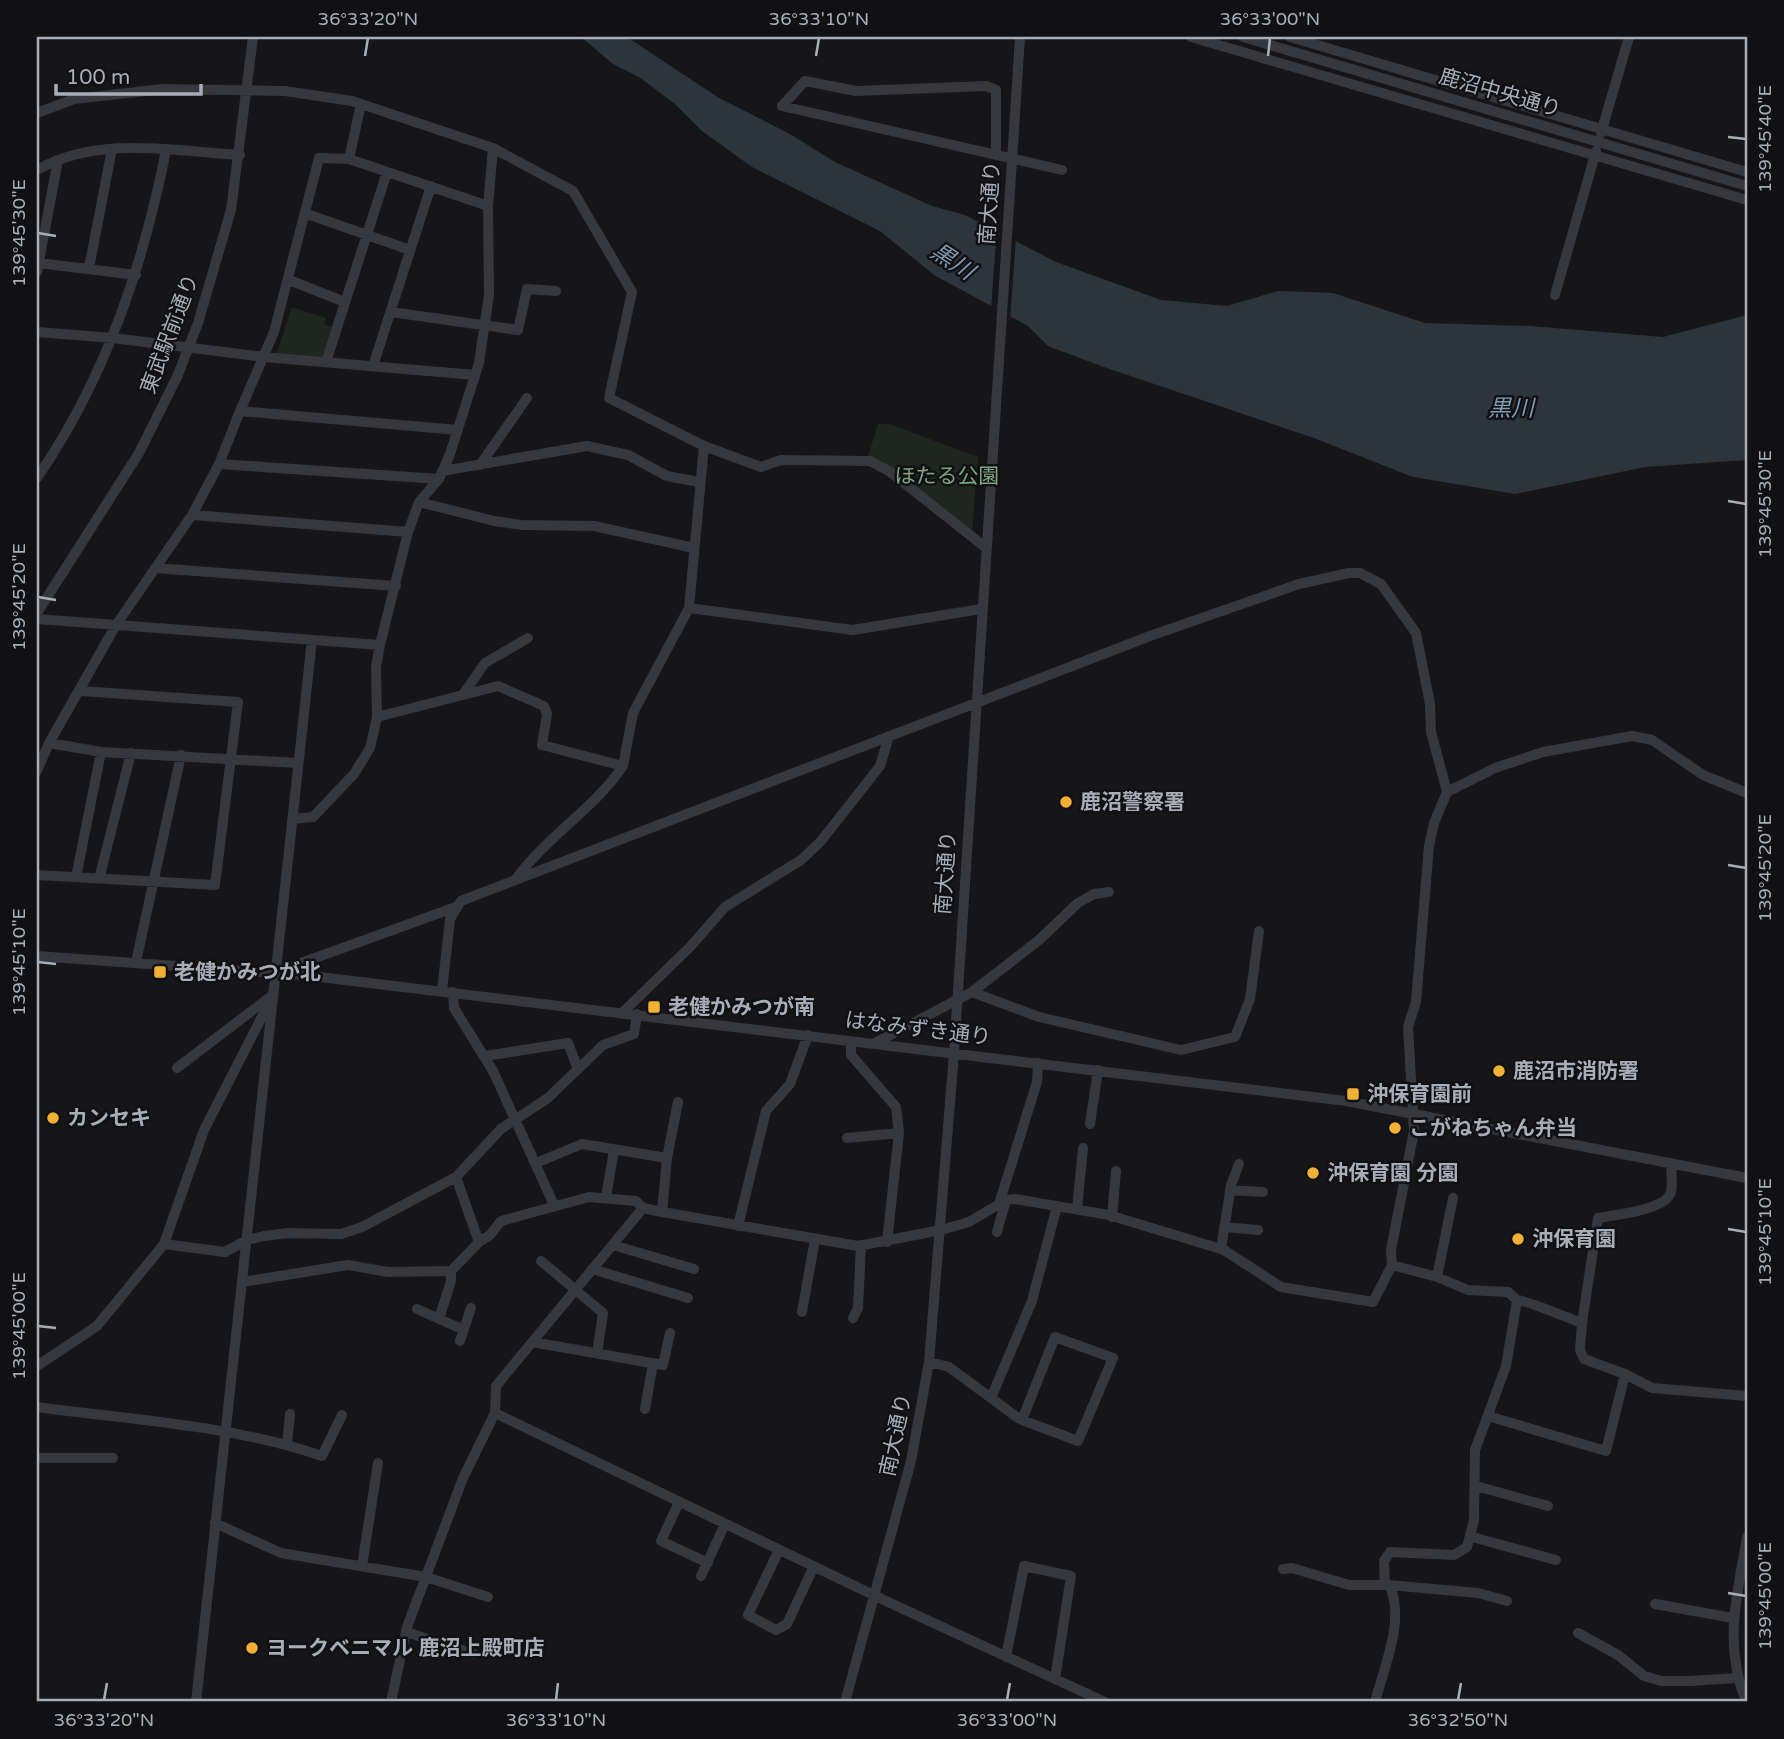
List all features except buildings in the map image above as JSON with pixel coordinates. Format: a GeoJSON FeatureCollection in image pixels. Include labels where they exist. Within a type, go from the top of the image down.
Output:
{"type":"FeatureCollection","features":[{"type":"Feature","properties":{"kind":"street","name":"東武駅前通り"},"geometry":{"type":"LineString","coordinates":[[37,613],[128,473],[162,409],[189,347],[221,250],[240,155],[253,37]]}},
{"type":"Feature","properties":{"kind":"street","name":"南大通り"},"geometry":{"type":"LineString","coordinates":[[845,1702],[911,1461],[929,1362],[954,1053],[1020,37]]}},
{"type":"Feature","properties":{"kind":"street"},"geometry":{"type":"LineString","coordinates":[[1191,37],[1747,200]]}},
{"type":"Feature","properties":{"kind":"street"},"geometry":{"type":"LineString","coordinates":[[1245,52],[1247,37]]}},
{"type":"Feature","properties":{"kind":"street","name":"鹿沼中央通り"},"geometry":{"type":"LineString","coordinates":[[1247,37],[1747,186]]}},
{"type":"Feature","properties":{"kind":"street"},"geometry":{"type":"LineString","coordinates":[[1290,37],[1747,172]]}},
{"type":"Feature","properties":{"kind":"street"},"geometry":{"type":"LineString","coordinates":[[1555,295],[1629,37]]}},
{"type":"Feature","properties":{"kind":"street"},"geometry":{"type":"LineString","coordinates":[[996,155],[996,90],[986,86],[856,91],[805,81],[782,106],[940,145],[996,155],[1012,162],[1062,170]]}},
{"type":"Feature","properties":{"kind":"street"},"geometry":{"type":"LineString","coordinates":[[37,113],[74,99],[117,93],[248,86],[324,95],[361,104],[493,148],[573,191],[632,292],[609,398],[704,446],[761,467],[781,460],[870,461],[889,471],[985,547]]}},
{"type":"Feature","properties":{"kind":"street"},"geometry":{"type":"LineString","coordinates":[[349,159],[361,104]]}},
{"type":"Feature","properties":{"kind":"street"},"geometry":{"type":"LineString","coordinates":[[293,820],[313,817],[354,774],[370,748],[377,717],[376,667],[408,532],[419,502],[441,475],[475,375],[489,295],[488,206],[493,148]]}},
{"type":"Feature","properties":{"kind":"street"},"geometry":{"type":"LineString","coordinates":[[37,170],[74,153],[112,149],[240,155]]}},
{"type":"Feature","properties":{"kind":"street"},"geometry":{"type":"LineString","coordinates":[[89,268],[112,149]]}},
{"type":"Feature","properties":{"kind":"street"},"geometry":{"type":"LineString","coordinates":[[37,478],[80,405],[113,338],[136,275],[152,218],[166,150]]}},
{"type":"Feature","properties":{"kind":"street"},"geometry":{"type":"LineString","coordinates":[[37,771],[49,743],[116,625],[192,515],[219,464],[264,357],[289,280],[319,158],[349,159],[488,206]]}},
{"type":"Feature","properties":{"kind":"street"},"geometry":{"type":"LineString","coordinates":[[58,160],[38,268],[89,268],[136,275]]}},
{"type":"Feature","properties":{"kind":"street"},"geometry":{"type":"LineString","coordinates":[[326,362],[387,172]]}},
{"type":"Feature","properties":{"kind":"street"},"geometry":{"type":"LineString","coordinates":[[373,366],[431,187]]}},
{"type":"Feature","properties":{"kind":"street"},"geometry":{"type":"LineString","coordinates":[[307,214],[410,250]]}},
{"type":"Feature","properties":{"kind":"street"},"geometry":{"type":"LineString","coordinates":[[289,280],[345,302]]}},
{"type":"Feature","properties":{"kind":"street"},"geometry":{"type":"LineString","coordinates":[[391,312],[518,330],[527,289],[556,291]]}},
{"type":"Feature","properties":{"kind":"street"},"geometry":{"type":"LineString","coordinates":[[37,332],[113,338],[264,357],[475,375]]}},
{"type":"Feature","properties":{"kind":"street"},"geometry":{"type":"LineString","coordinates":[[480,465],[527,398]]}},
{"type":"Feature","properties":{"kind":"street"},"geometry":{"type":"LineString","coordinates":[[240,411],[458,430]]}},
{"type":"Feature","properties":{"kind":"street"},"geometry":{"type":"LineString","coordinates":[[219,464],[441,475],[480,465],[587,446],[628,455],[667,476],[699,482]]}},
{"type":"Feature","properties":{"kind":"street"},"geometry":{"type":"LineString","coordinates":[[516,879],[530,860],[607,789],[623,766],[634,713],[689,608],[704,446]]}},
{"type":"Feature","properties":{"kind":"street"},"geometry":{"type":"LineString","coordinates":[[419,502],[494,521],[594,526],[694,548]]}},
{"type":"Feature","properties":{"kind":"street"},"geometry":{"type":"LineString","coordinates":[[192,515],[408,532]]}},
{"type":"Feature","properties":{"kind":"street"},"geometry":{"type":"LineString","coordinates":[[155,568],[396,586]]}},
{"type":"Feature","properties":{"kind":"street"},"geometry":{"type":"LineString","coordinates":[[275,972],[456,906],[469,897],[1233,606],[1329,576],[1360,573],[1381,584],[1416,633],[1430,704],[1431,732],[1447,792],[1434,823],[1429,846],[1416,1002],[1408,1027],[1414,1131],[1391,1250],[1392,1265],[1373,1302],[1282,1287],[1221,1249],[1112,1217],[1057,1206],[1002,1202],[969,1222],[887,1242],[861,1245],[662,1212],[643,1208],[636,1201],[589,1197],[501,1221],[490,1235],[479,1242],[451,1271],[451,1282],[439,1319]]}},
{"type":"Feature","properties":{"kind":"street"},"geometry":{"type":"LineString","coordinates":[[689,608],[853,630],[981,609]]}},
{"type":"Feature","properties":{"kind":"street"},"geometry":{"type":"LineString","coordinates":[[37,619],[380,645]]}},
{"type":"Feature","properties":{"kind":"street"},"geometry":{"type":"LineString","coordinates":[[464,693],[485,663],[528,638]]}},
{"type":"Feature","properties":{"kind":"street"},"geometry":{"type":"LineString","coordinates":[[196,1702],[313,640]]}},
{"type":"Feature","properties":{"kind":"street"},"geometry":{"type":"LineString","coordinates":[[377,717],[498,685],[544,706],[547,714],[542,745],[623,766]]}},
{"type":"Feature","properties":{"kind":"street"},"geometry":{"type":"LineString","coordinates":[[37,875],[215,885],[238,702],[80,691]]}},
{"type":"Feature","properties":{"kind":"street"},"geometry":{"type":"LineString","coordinates":[[623,1012],[690,947],[725,907],[801,860],[821,841],[880,766],[890,736]]}},
{"type":"Feature","properties":{"kind":"street"},"geometry":{"type":"LineString","coordinates":[[1447,792],[1495,768],[1543,752],[1632,736],[1652,740],[1703,775],[1747,793]]}},
{"type":"Feature","properties":{"kind":"street"},"geometry":{"type":"LineString","coordinates":[[49,743],[101,752],[298,762]]}},
{"type":"Feature","properties":{"kind":"street"},"geometry":{"type":"LineString","coordinates":[[76,877],[101,752]]}},
{"type":"Feature","properties":{"kind":"street"},"geometry":{"type":"LineString","coordinates":[[99,879],[131,753]]}},
{"type":"Feature","properties":{"kind":"street"},"geometry":{"type":"LineString","coordinates":[[136,962],[181,755]]}},
{"type":"Feature","properties":{"kind":"street"},"geometry":{"type":"LineString","coordinates":[[874,1044],[972,992],[1039,940],[1078,903],[1094,894],[1109,892]]}},
{"type":"Feature","properties":{"kind":"street"},"geometry":{"type":"LineString","coordinates":[[456,906],[450,919],[448,992],[454,1008],[485,1056],[517,1118],[554,1205]]}},
{"type":"Feature","properties":{"kind":"street"},"geometry":{"type":"LineString","coordinates":[[972,992],[1039,1017],[1181,1050],[1235,1037],[1250,999],[1259,931]]}},
{"type":"Feature","properties":{"kind":"street","name":"はなみずき通り"},"geometry":{"type":"LineString","coordinates":[[37,956],[275,972],[1346,1101],[1747,1178]]}},
{"type":"Feature","properties":{"kind":"street"},"geometry":{"type":"LineString","coordinates":[[177,1068],[273,995]]}},
{"type":"Feature","properties":{"kind":"street"},"geometry":{"type":"LineString","coordinates":[[39,1362],[97,1326],[164,1244],[204,1130],[273,995]]}},
{"type":"Feature","properties":{"kind":"street"},"geometry":{"type":"LineString","coordinates":[[164,1244],[225,1252],[247,1240],[288,1233],[341,1234],[396,1210],[456,1177],[501,1129],[548,1098],[603,1045],[634,1034],[637,1014]]}},
{"type":"Feature","properties":{"kind":"street"},"geometry":{"type":"LineString","coordinates":[[738,1226],[766,1111],[790,1084],[808,1035]]}},
{"type":"Feature","properties":{"kind":"street"},"geometry":{"type":"LineString","coordinates":[[850,1041],[851,1055],[896,1107],[899,1133],[887,1242]]}},
{"type":"Feature","properties":{"kind":"street"},"geometry":{"type":"LineString","coordinates":[[485,1056],[568,1043],[578,1067]]}},
{"type":"Feature","properties":{"kind":"street"},"geometry":{"type":"LineString","coordinates":[[997,1232],[1002,1202],[1037,1082],[1038,1063]]}},
{"type":"Feature","properties":{"kind":"street"},"geometry":{"type":"LineString","coordinates":[[1090,1124],[1098,1070]]}},
{"type":"Feature","properties":{"kind":"street"},"geometry":{"type":"LineString","coordinates":[[662,1212],[667,1158],[678,1102]]}},
{"type":"Feature","properties":{"kind":"street"},"geometry":{"type":"LineString","coordinates":[[847,1138],[899,1133]]}},
{"type":"Feature","properties":{"kind":"street"},"geometry":{"type":"LineString","coordinates":[[537,1163],[582,1144],[667,1158]]}},
{"type":"Feature","properties":{"kind":"street"},"geometry":{"type":"LineString","coordinates":[[1077,1209],[1083,1148]]}},
{"type":"Feature","properties":{"kind":"street"},"geometry":{"type":"LineString","coordinates":[[606,1197],[614,1150]]}},
{"type":"Feature","properties":{"kind":"street"},"geometry":{"type":"LineString","coordinates":[[1671,1163],[1671,1194],[1665,1201],[1638,1211],[1598,1218],[1580,1350],[1584,1359],[1625,1374],[1652,1388],[1747,1396]]}},
{"type":"Feature","properties":{"kind":"street"},"geometry":{"type":"LineString","coordinates":[[1221,1249],[1230,1190],[1239,1164]]}},
{"type":"Feature","properties":{"kind":"street"},"geometry":{"type":"LineString","coordinates":[[1112,1217],[1116,1171]]}},
{"type":"Feature","properties":{"kind":"street"},"geometry":{"type":"LineString","coordinates":[[456,1177],[479,1242]]}},
{"type":"Feature","properties":{"kind":"street"},"geometry":{"type":"LineString","coordinates":[[1230,1190],[1262,1192]]}},
{"type":"Feature","properties":{"kind":"street"},"geometry":{"type":"LineString","coordinates":[[1437,1277],[1453,1198]]}},
{"type":"Feature","properties":{"kind":"street"},"geometry":{"type":"LineString","coordinates":[[991,1398],[1032,1301],[1057,1206]]}},
{"type":"Feature","properties":{"kind":"street"},"geometry":{"type":"LineString","coordinates":[[391,1702],[406,1632],[463,1478],[495,1413],[496,1386],[643,1208]]}},
{"type":"Feature","properties":{"kind":"street"},"geometry":{"type":"LineString","coordinates":[[1224,1227],[1258,1230]]}},
{"type":"Feature","properties":{"kind":"street"},"geometry":{"type":"LineString","coordinates":[[802,1312],[816,1239]]}},
{"type":"Feature","properties":{"kind":"street"},"geometry":{"type":"LineString","coordinates":[[613,1245],[694,1269]]}},
{"type":"Feature","properties":{"kind":"street"},"geometry":{"type":"LineString","coordinates":[[853,1318],[858,1307],[861,1245]]}},
{"type":"Feature","properties":{"kind":"street"},"geometry":{"type":"LineString","coordinates":[[541,1261],[603,1312],[597,1347]]}},
{"type":"Feature","properties":{"kind":"street"},"geometry":{"type":"LineString","coordinates":[[242,1282],[348,1265],[388,1272],[451,1271]]}},
{"type":"Feature","properties":{"kind":"street"},"geometry":{"type":"LineString","coordinates":[[1392,1265],[1437,1277],[1468,1290],[1508,1292],[1517,1300]]}},
{"type":"Feature","properties":{"kind":"street"},"geometry":{"type":"LineString","coordinates":[[592,1269],[688,1298]]}},
{"type":"Feature","properties":{"kind":"street"},"geometry":{"type":"LineString","coordinates":[[1517,1300],[1523,1299],[1546,1312],[1583,1323]]}},
{"type":"Feature","properties":{"kind":"street"},"geometry":{"type":"LineString","coordinates":[[1375,1702],[1397,1620],[1394,1595],[1387,1585],[1384,1561],[1390,1552],[1458,1554],[1465,1551],[1472,1536],[1476,1486],[1475,1450],[1506,1366],[1517,1300]]}},
{"type":"Feature","properties":{"kind":"street"},"geometry":{"type":"LineString","coordinates":[[417,1309],[439,1319],[462,1336],[471,1308]]}},
{"type":"Feature","properties":{"kind":"street"},"geometry":{"type":"LineString","coordinates":[[532,1342],[663,1365],[670,1333]]}},
{"type":"Feature","properties":{"kind":"street"},"geometry":{"type":"LineString","coordinates":[[929,1362],[949,1367],[1022,1420],[1078,1441],[1113,1358],[1055,1337],[1022,1420]]}},
{"type":"Feature","properties":{"kind":"street"},"geometry":{"type":"LineString","coordinates":[[645,1409],[653,1363]]}},
{"type":"Feature","properties":{"kind":"street"},"geometry":{"type":"LineString","coordinates":[[1488,1416],[1606,1451],[1625,1374]]}},
{"type":"Feature","properties":{"kind":"street"},"geometry":{"type":"LineString","coordinates":[[37,1407],[225,1433],[287,1444],[322,1456],[342,1415]]}},
{"type":"Feature","properties":{"kind":"street"},"geometry":{"type":"LineString","coordinates":[[495,1413],[875,1596],[1105,1702]]}},
{"type":"Feature","properties":{"kind":"street"},"geometry":{"type":"LineString","coordinates":[[287,1444],[290,1414]]}},
{"type":"Feature","properties":{"kind":"street"},"geometry":{"type":"LineString","coordinates":[[37,1458],[113,1458]]}},
{"type":"Feature","properties":{"kind":"street"},"geometry":{"type":"LineString","coordinates":[[362,1566],[378,1463]]}},
{"type":"Feature","properties":{"kind":"street"},"geometry":{"type":"LineString","coordinates":[[1476,1486],[1548,1506]]}},
{"type":"Feature","properties":{"kind":"street"},"geometry":{"type":"LineString","coordinates":[[679,1502],[662,1541],[708,1563]]}},
{"type":"Feature","properties":{"kind":"street"},"geometry":{"type":"LineString","coordinates":[[215,1523],[281,1553],[426,1577],[488,1597]]}},
{"type":"Feature","properties":{"kind":"street"},"geometry":{"type":"LineString","coordinates":[[701,1576],[726,1524]]}},
{"type":"Feature","properties":{"kind":"street"},"geometry":{"type":"LineString","coordinates":[[1472,1536],[1556,1560]]}},
{"type":"Feature","properties":{"kind":"street"},"geometry":{"type":"LineString","coordinates":[[1745,1702],[1732,1656],[1734,1618],[1747,1537]]}},
{"type":"Feature","properties":{"kind":"street"},"geometry":{"type":"LineString","coordinates":[[779,1550],[748,1615],[776,1630],[787,1624],[814,1566]]}},
{"type":"Feature","properties":{"kind":"street"},"geometry":{"type":"LineString","coordinates":[[1006,1657],[1024,1566],[1071,1576],[1055,1679]]}},
{"type":"Feature","properties":{"kind":"street"},"geometry":{"type":"LineString","coordinates":[[1283,1569],[1292,1568],[1349,1586],[1387,1585],[1478,1593],[1507,1601]]}},
{"type":"Feature","properties":{"kind":"street"},"geometry":{"type":"LineString","coordinates":[[1655,1604],[1734,1618]]}},
{"type":"Feature","properties":{"kind":"street"},"geometry":{"type":"LineString","coordinates":[[406,1632],[474,1654]]}},
{"type":"Feature","properties":{"kind":"street"},"geometry":{"type":"LineString","coordinates":[[1578,1633],[1618,1655],[1644,1676],[1661,1681],[1737,1678]]}},
{"type":"Feature","properties":{"kind":"green space"},"geometry":{"type":"Polygon","coordinates":[[[292,307],[326,318],[324,324],[333,327],[325,355],[319,359],[276,355],[292,307]]]}},
{"type":"Feature","properties":{"kind":"green space","name":"ほたる公園"},"geometry":{"type":"Polygon","coordinates":[[[878,424],[889,424],[978,457],[972,534],[882,461],[868,456],[878,424]]]}},
{"type":"Feature","properties":{"kind":"water","name":"黒川"},"geometry":{"type":"Polygon","coordinates":[[[581,37],[627,37],[719,98],[790,134],[835,162],[932,206],[965,215],[1056,262],[1161,300],[1227,306],[1278,291],[1333,293],[1425,323],[1530,326],[1663,337],[1747,315],[1747,460],[1645,467],[1515,494],[1413,477],[1314,438],[1101,366],[1048,346],[1028,326],[934,275],[880,231],[752,167],[702,131],[675,104],[639,77],[613,64],[581,37]]]}},
{"type":"Feature","properties":{"kind":"pier"},"geometry":{"type":"Polygon","coordinates":[[[997,227],[1016,237],[1010,320],[991,310],[997,227]]]}},
{"type":"Feature","properties":{"kind":"place","name":"鹿沼警察署"},"geometry":{"type":"Point","coordinates":[1066,802]}},
{"type":"Feature","properties":{"kind":"place","name":"老健かみつが北"},"geometry":{"type":"Point","coordinates":[160,972]}},
{"type":"Feature","properties":{"kind":"place","name":"老健かみつが南"},"geometry":{"type":"Point","coordinates":[654,1007]}},
{"type":"Feature","properties":{"kind":"place","name":"鹿沼市消防署"},"geometry":{"type":"Point","coordinates":[1499,1071]}},
{"type":"Feature","properties":{"kind":"place","name":"沖保育園前"},"geometry":{"type":"Point","coordinates":[1353,1094]}},
{"type":"Feature","properties":{"kind":"place","name":"カンセキ"},"geometry":{"type":"Point","coordinates":[53,1118]}},
{"type":"Feature","properties":{"kind":"place","name":"こがねちゃん弁当"},"geometry":{"type":"Point","coordinates":[1395,1128]}},
{"type":"Feature","properties":{"kind":"place","name":"沖保育園 分園"},"geometry":{"type":"Point","coordinates":[1313,1173]}},
{"type":"Feature","properties":{"kind":"place","name":"沖保育園"},"geometry":{"type":"Point","coordinates":[1518,1239]}},
{"type":"Feature","properties":{"kind":"place","name":"ヨークベニマル 鹿沼上殿町店"},"geometry":{"type":"Point","coordinates":[252,1648]}}]}
